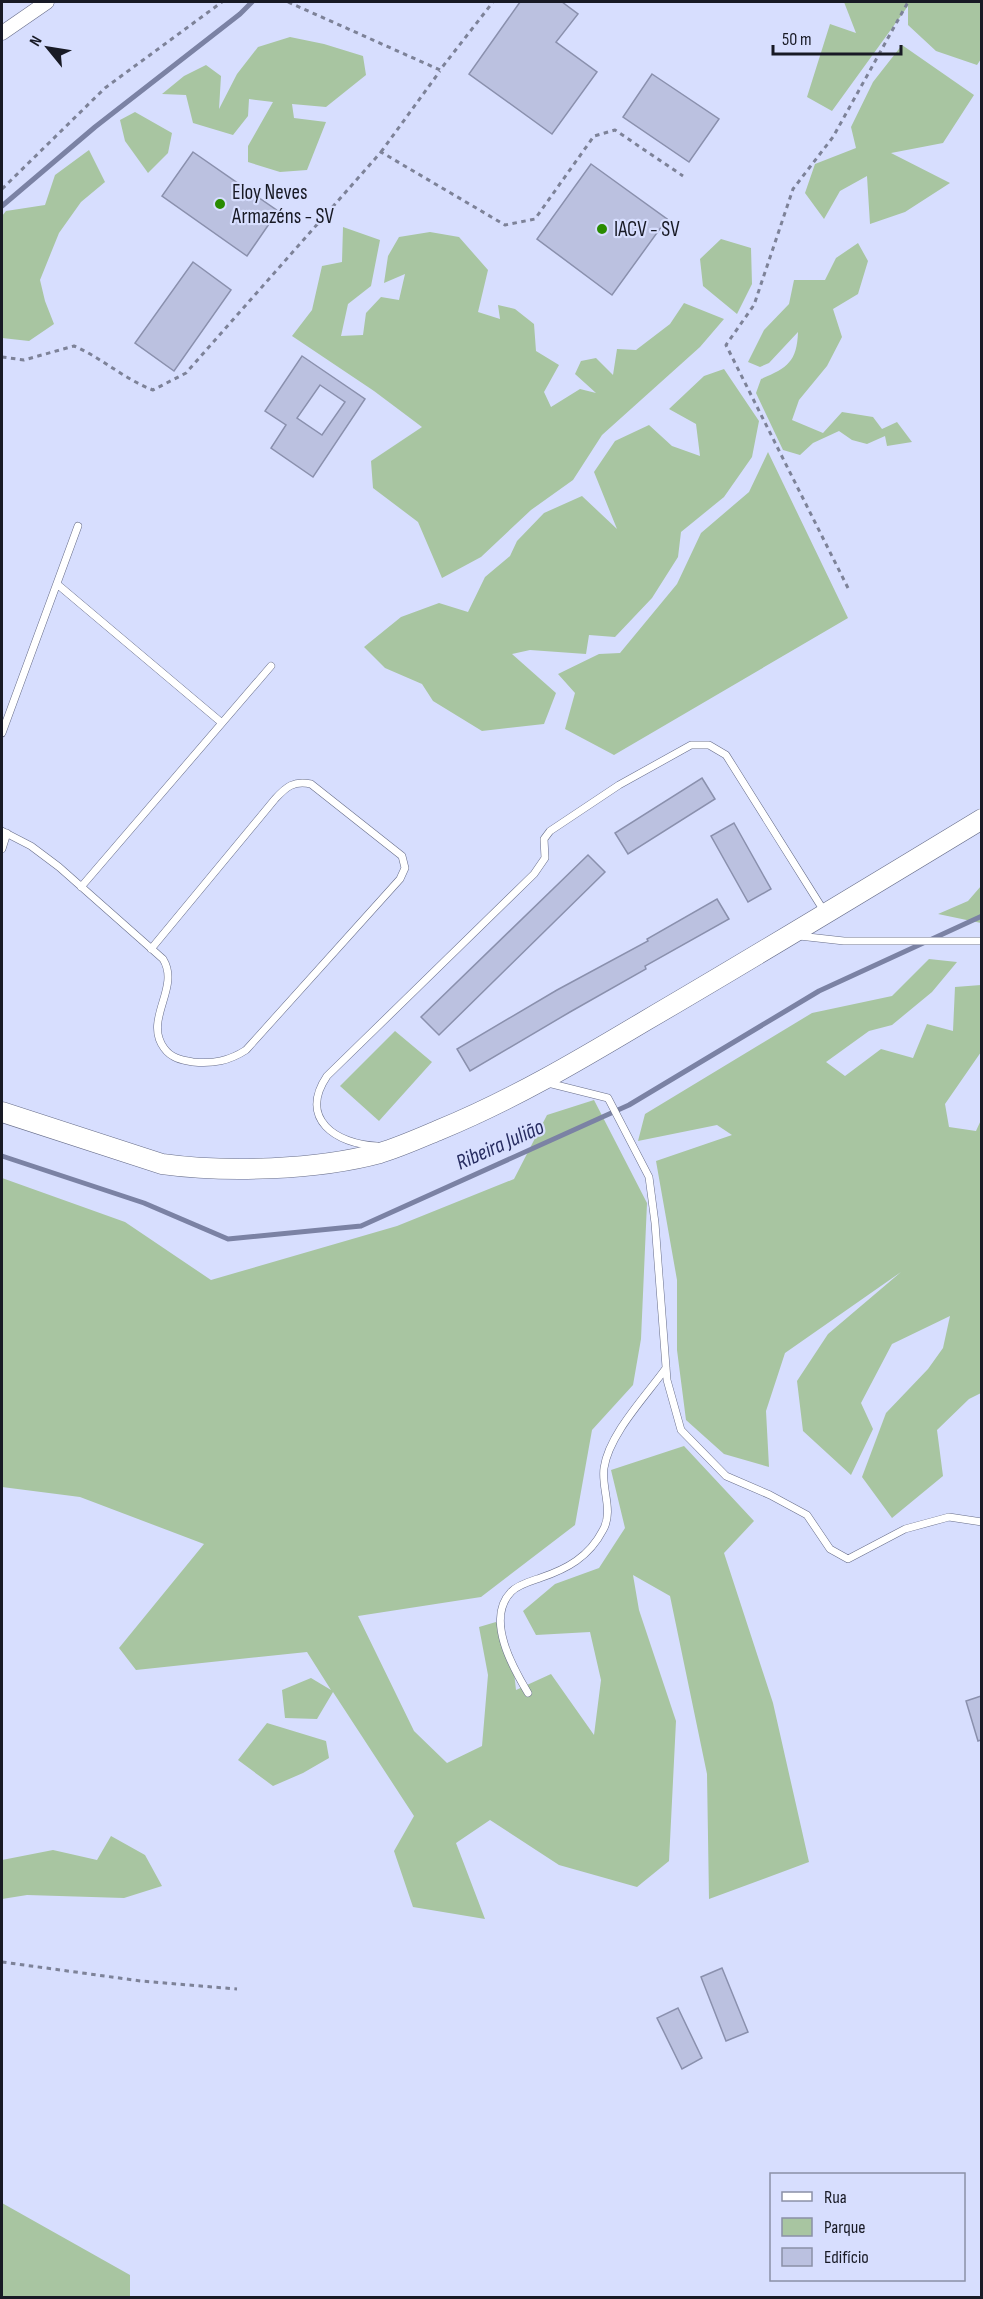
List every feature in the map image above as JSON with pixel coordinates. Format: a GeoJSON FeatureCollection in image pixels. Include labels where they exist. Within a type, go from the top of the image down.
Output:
{"type":"FeatureCollection","features":[{"type":"Feature","properties":{"kind":"main road"},"geometry":{"type":"LineString","coordinates":[[2,1112],[155,1162],[177,1166],[241,1168],[307,1166],[354,1159],[398,1147],[471,1117],[543,1081],[790,936],[981,819]]}},
{"type":"Feature","properties":{"kind":"street"},"geometry":{"type":"LineString","coordinates":[[2,14],[6,29],[46,2]]}},
{"type":"Feature","properties":{"kind":"lane"},"geometry":{"type":"LineString","coordinates":[[2,733],[78,526]]}},
{"type":"Feature","properties":{"kind":"lane"},"geometry":{"type":"LineString","coordinates":[[57,584],[222,723]]}},
{"type":"Feature","properties":{"kind":"lane"},"geometry":{"type":"LineString","coordinates":[[81,887],[272,666]]}},
{"type":"Feature","properties":{"kind":"lane"},"geometry":{"type":"LineString","coordinates":[[398,1147],[371,1146],[344,1139],[332,1132],[316,1111],[317,1095],[323,1082],[534,874],[545,858],[544,839],[550,831],[649,767],[692,745],[709,745],[726,755],[825,914]]}},
{"type":"Feature","properties":{"kind":"lane"},"geometry":{"type":"LineString","coordinates":[[2,849],[4,832],[31,846],[151,949],[168,968],[168,983],[156,1024],[158,1039],[169,1054],[182,1060],[199,1062],[231,1059],[246,1050],[400,879],[405,868],[402,856],[311,784],[299,782],[286,787],[275,799],[151,949]]}},
{"type":"Feature","properties":{"kind":"lane"},"geometry":{"type":"LineString","coordinates":[[790,936],[844,941],[981,941]]}},
{"type":"Feature","properties":{"kind":"lane"},"geometry":{"type":"LineString","coordinates":[[543,1081],[608,1098],[649,1178],[655,1223],[667,1380],[681,1430],[726,1476],[770,1495],[807,1515],[830,1549],[848,1559],[905,1529],[949,1517],[981,1522]]}},
{"type":"Feature","properties":{"kind":"lane"},"geometry":{"type":"LineString","coordinates":[[528,1693],[513,1669],[502,1639],[501,1618],[504,1604],[511,1591],[567,1569],[603,1532],[608,1520],[603,1469],[608,1452],[621,1428],[666,1368]]}},
{"type":"Feature","properties":{"kind":"path"},"geometry":{"type":"LineString","coordinates":[[2,189],[105,88],[222,2]]}},
{"type":"Feature","properties":{"kind":"path"},"geometry":{"type":"LineString","coordinates":[[288,2],[440,70]]}},
{"type":"Feature","properties":{"kind":"path"},"geometry":{"type":"LineString","coordinates":[[2,357],[24,360],[74,346],[94,355],[135,383],[153,390],[186,373],[381,152],[493,2]]}},
{"type":"Feature","properties":{"kind":"path"},"geometry":{"type":"LineString","coordinates":[[848,588],[726,345],[754,304],[793,189],[832,137],[908,2]]}},
{"type":"Feature","properties":{"kind":"path"},"geometry":{"type":"LineString","coordinates":[[381,152],[505,225],[535,219],[594,136],[615,130],[683,176]]}},
{"type":"Feature","properties":{"kind":"path"},"geometry":{"type":"LineString","coordinates":[[2,1962],[141,1981],[237,1989]]}},
{"type":"Feature","properties":{"kind":"green space"},"geometry":{"type":"Polygon","coordinates":[[[844,2],[981,2],[981,59],[977,65],[936,51],[908,25],[908,6],[832,111],[807,97],[830,24],[856,33],[844,2]]]}},
{"type":"Feature","properties":{"kind":"green space"},"geometry":{"type":"Polygon","coordinates":[[[290,37],[363,56],[366,75],[326,107],[292,104],[294,118],[326,122],[307,170],[280,172],[248,162],[248,146],[273,102],[249,99],[248,116],[233,135],[193,123],[186,95],[162,94],[184,76],[206,65],[221,76],[219,109],[237,74],[258,47],[290,37]]]}},
{"type":"Feature","properties":{"kind":"green space"},"geometry":{"type":"Polygon","coordinates":[[[902,45],[974,95],[943,143],[891,153],[950,183],[905,212],[870,224],[867,176],[840,191],[824,219],[805,193],[815,164],[856,148],[851,127],[873,82],[902,45]]]}},
{"type":"Feature","properties":{"kind":"green space"},"geometry":{"type":"Polygon","coordinates":[[[135,112],[172,133],[168,153],[148,173],[125,141],[120,120],[135,112]]]}},
{"type":"Feature","properties":{"kind":"green space"},"geometry":{"type":"Polygon","coordinates":[[[89,150],[105,182],[81,202],[59,233],[40,280],[54,324],[29,341],[2,338],[2,216],[6,211],[45,205],[55,175],[89,150]]]}},
{"type":"Feature","properties":{"kind":"green space"},"geometry":{"type":"Polygon","coordinates":[[[343,227],[380,240],[371,286],[348,304],[341,336],[363,335],[366,313],[381,297],[399,300],[405,274],[384,283],[388,256],[399,237],[430,232],[459,237],[488,270],[478,312],[500,319],[498,305],[515,309],[534,324],[536,351],[559,365],[544,392],[551,407],[580,389],[596,393],[575,374],[581,361],[596,358],[613,375],[617,349],[636,350],[670,324],[684,303],[724,319],[700,347],[602,435],[573,480],[531,510],[481,557],[442,578],[418,522],[373,488],[371,461],[422,427],[374,391],[292,336],[312,310],[322,266],[342,262],[343,227]]]}},
{"type":"Feature","properties":{"kind":"green space"},"geometry":{"type":"Polygon","coordinates":[[[721,239],[751,248],[752,284],[737,314],[703,286],[700,259],[721,239]]]}},
{"type":"Feature","properties":{"kind":"green space"},"geometry":{"type":"Polygon","coordinates":[[[858,243],[868,261],[858,294],[833,309],[842,337],[827,366],[799,400],[792,420],[823,433],[842,412],[873,417],[882,429],[897,422],[912,442],[887,446],[885,436],[867,444],[852,440],[839,431],[813,443],[800,455],[783,450],[756,393],[761,379],[789,363],[793,357],[798,332],[769,363],[760,367],[748,362],[764,330],[789,304],[794,280],[825,280],[836,258],[858,243]]]}},
{"type":"Feature","properties":{"kind":"green space"},"geometry":{"type":"Polygon","coordinates":[[[724,369],[759,421],[752,457],[724,497],[681,532],[678,557],[652,598],[615,637],[589,635],[586,654],[530,650],[512,654],[556,693],[544,724],[482,731],[433,701],[422,684],[385,668],[364,647],[401,617],[439,603],[468,612],[485,577],[510,556],[517,541],[544,513],[582,496],[617,529],[594,472],[615,441],[649,425],[672,446],[700,456],[696,424],[669,409],[704,376],[724,369]]]}},
{"type":"Feature","properties":{"kind":"green space"},"geometry":{"type":"Polygon","coordinates":[[[768,452],[848,618],[614,755],[565,729],[575,693],[558,674],[599,654],[620,653],[677,584],[701,533],[749,492],[768,452]]]}},
{"type":"Feature","properties":{"kind":"green space"},"geometry":{"type":"Polygon","coordinates":[[[981,886],[981,923],[938,914],[968,901],[981,886]]]}},
{"type":"Feature","properties":{"kind":"green space"},"geometry":{"type":"Polygon","coordinates":[[[929,959],[957,962],[932,992],[892,1025],[869,1031],[826,1062],[845,1076],[881,1049],[913,1058],[927,1024],[953,1031],[955,987],[981,985],[981,1052],[945,1104],[949,1127],[976,1131],[981,1120],[981,1393],[969,1399],[937,1430],[943,1476],[892,1518],[862,1477],[886,1413],[928,1369],[943,1348],[950,1316],[892,1344],[861,1403],[873,1429],[851,1475],[803,1431],[797,1381],[828,1334],[901,1272],[785,1353],[766,1411],[769,1467],[724,1454],[686,1420],[677,1350],[677,1280],[656,1161],[732,1135],[717,1125],[638,1141],[645,1114],[812,1013],[892,996],[929,959]]]}},
{"type":"Feature","properties":{"kind":"green space"},"geometry":{"type":"Polygon","coordinates":[[[395,1031],[432,1062],[379,1121],[340,1086],[395,1031]]]}},
{"type":"Feature","properties":{"kind":"green space"},"geometry":{"type":"Polygon","coordinates":[[[594,1100],[647,1203],[641,1339],[633,1385],[592,1430],[575,1525],[481,1597],[358,1616],[414,1731],[447,1763],[482,1746],[488,1675],[479,1627],[496,1622],[512,1654],[516,1690],[551,1674],[594,1735],[601,1680],[590,1632],[536,1635],[523,1611],[555,1584],[599,1568],[625,1528],[611,1470],[684,1446],[754,1521],[724,1553],[773,1703],[809,1862],[709,1899],[707,1774],[670,1596],[633,1575],[639,1610],[676,1721],[669,1861],[637,1887],[559,1865],[490,1820],[456,1843],[485,1919],[413,1907],[394,1851],[414,1816],[333,1692],[317,1719],[285,1718],[282,1690],[311,1678],[331,1690],[307,1652],[136,1670],[119,1648],[204,1544],[80,1497],[2,1487],[2,1178],[125,1222],[211,1280],[397,1226],[514,1179],[547,1115],[594,1100]]]}},
{"type":"Feature","properties":{"kind":"green space"},"geometry":{"type":"Polygon","coordinates":[[[267,1723],[326,1741],[329,1758],[273,1786],[238,1760],[267,1723]]]}},
{"type":"Feature","properties":{"kind":"green space"},"geometry":{"type":"Polygon","coordinates":[[[111,1836],[145,1855],[162,1886],[124,1898],[27,1895],[2,1899],[2,1860],[53,1850],[97,1860],[111,1836]]]}},
{"type":"Feature","properties":{"kind":"green space"},"geometry":{"type":"Polygon","coordinates":[[[2,2203],[130,2275],[130,2297],[2,2297],[2,2203]]]}},
{"type":"Feature","properties":{"kind":"building"},"geometry":{"type":"Polygon","coordinates":[[[520,2],[562,2],[578,14],[556,42],[597,72],[552,134],[469,74],[520,2]]]}},
{"type":"Feature","properties":{"kind":"building"},"geometry":{"type":"Polygon","coordinates":[[[652,74],[719,119],[689,162],[623,117],[652,74]]]}},
{"type":"Feature","properties":{"kind":"building","name":"Eloy Neves Armazéns - SV"},"geometry":{"type":"Polygon","coordinates":[[[193,152],[278,211],[247,256],[162,196],[193,152]]]}},
{"type":"Feature","properties":{"kind":"building","name":"IACV - SV"},"geometry":{"type":"Polygon","coordinates":[[[591,164],[667,219],[612,295],[537,239],[591,164]]]}},
{"type":"Feature","properties":{"kind":"building"},"geometry":{"type":"Polygon","coordinates":[[[193,262],[231,290],[174,371],[135,343],[193,262]]]}},
{"type":"Feature","properties":{"kind":"building"},"geometry":{"type":"Polygon","coordinates":[[[302,356],[365,399],[313,477],[271,448],[286,425],[265,411],[302,356]],[[320,385],[297,418],[322,435],[345,402],[320,385]]]}},
{"type":"Feature","properties":{"kind":"building"},"geometry":{"type":"Polygon","coordinates":[[[702,778],[715,799],[628,854],[615,833],[702,778]]]}},
{"type":"Feature","properties":{"kind":"building"},"geometry":{"type":"Polygon","coordinates":[[[734,823],[771,889],[748,902],[711,836],[734,823]]]}},
{"type":"Feature","properties":{"kind":"building"},"geometry":{"type":"Polygon","coordinates":[[[588,855],[605,872],[439,1035],[421,1017],[588,855]]]}},
{"type":"Feature","properties":{"kind":"building"},"geometry":{"type":"Polygon","coordinates":[[[717,899],[729,919],[645,966],[646,969],[470,1071],[457,1049],[557,990],[648,941],[647,939],[717,899]]]}},
{"type":"Feature","properties":{"kind":"building"},"geometry":{"type":"Polygon","coordinates":[[[981,1696],[981,1740],[978,1741],[966,1701],[981,1696]]]}},
{"type":"Feature","properties":{"kind":"building"},"geometry":{"type":"Polygon","coordinates":[[[722,1968],[748,2032],[726,2041],[701,1977],[722,1968]]]}},
{"type":"Feature","properties":{"kind":"building"},"geometry":{"type":"Polygon","coordinates":[[[678,2008],[702,2058],[682,2069],[657,2018],[678,2008]]]}},
{"type":"Feature","properties":{"kind":"waterway"},"geometry":{"type":"LineString","coordinates":[[2,206],[95,127],[240,14],[252,2]]}},
{"type":"Feature","properties":{"kind":"waterway","name":"Ribeira Julião"},"geometry":{"type":"LineString","coordinates":[[2,1156],[144,1203],[228,1239],[361,1226],[629,1105],[819,991],[982,916]]}},
{"type":"Feature","properties":{"kind":"place","name":"Eloy Neves Armazéns - SV"},"geometry":{"type":"Point","coordinates":[220,204]}},
{"type":"Feature","properties":{"kind":"place","name":"IACV - SV"},"geometry":{"type":"Point","coordinates":[602,229]}}]}
